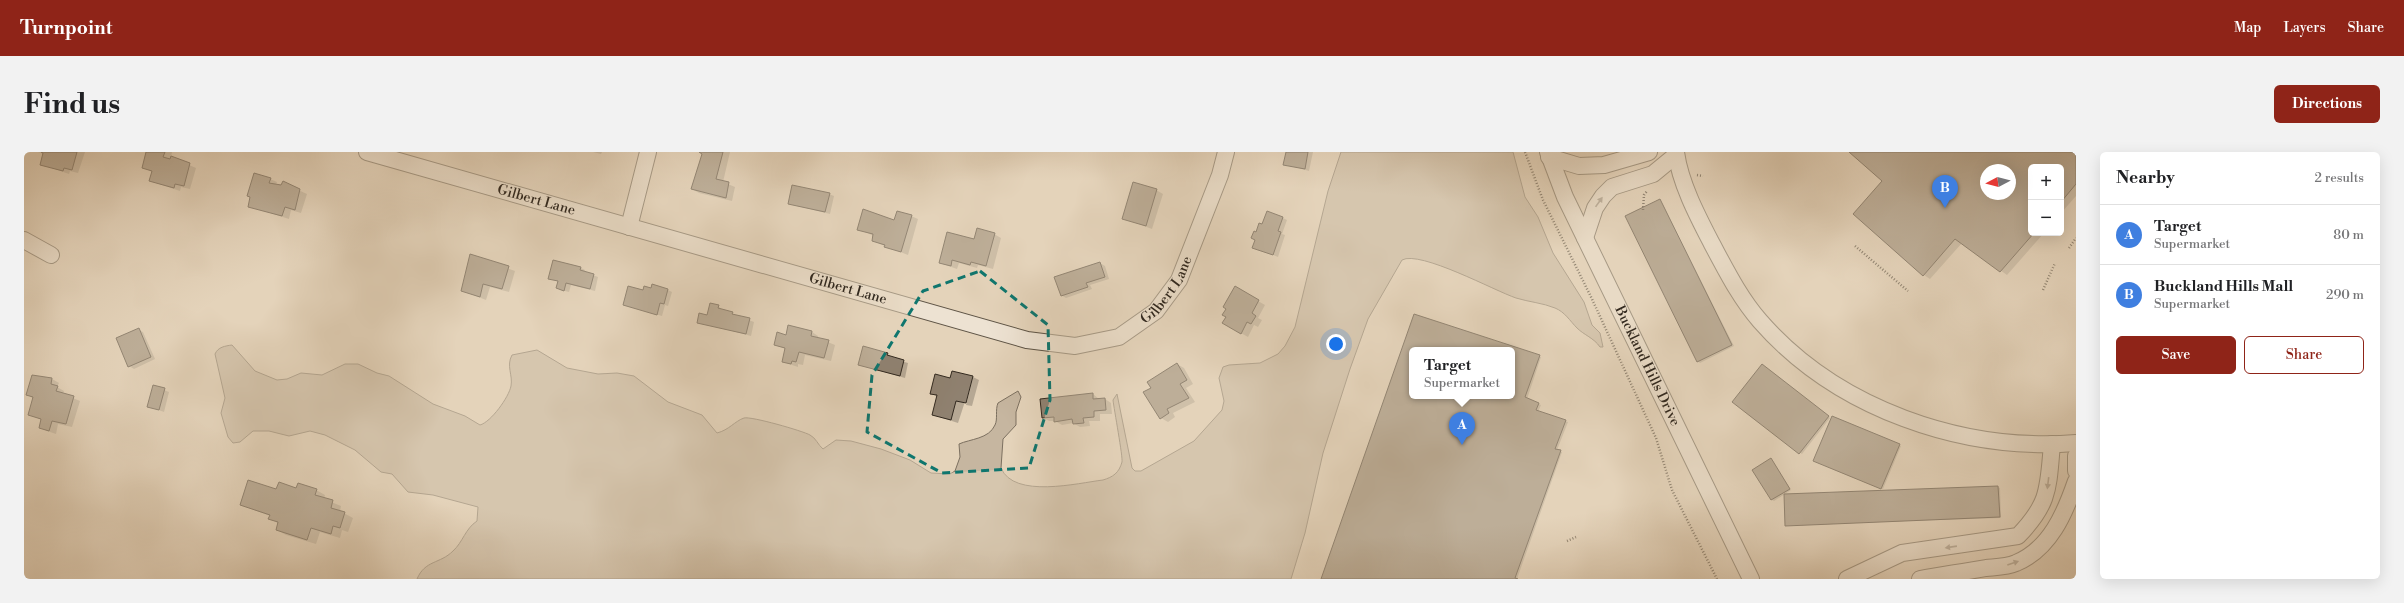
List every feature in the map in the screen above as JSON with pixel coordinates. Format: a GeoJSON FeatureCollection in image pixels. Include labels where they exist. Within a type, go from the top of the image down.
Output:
{"type":"FeatureCollection","features":[{"type":"Feature","properties":{"kind":"street","name":"Gilbert Lane"},"geometry":{"type":"LineString","coordinates":[[367,152],[1027,340],[1075,346],[1119,337],[1156,311],[1179,280],[1220,175],[1226,152]]}},
{"type":"Feature","properties":{"kind":"street"},"geometry":{"type":"LineString","coordinates":[[629,227],[648,152]]}},
{"type":"Feature","properties":{"kind":"street"},"geometry":{"type":"LineString","coordinates":[[1548,155],[1579,166],[1604,165],[1650,152],[1676,154]]}},
{"type":"Feature","properties":{"kind":"street"},"geometry":{"type":"LineString","coordinates":[[1585,238],[1595,208],[1603,196],[1612,187],[1653,174],[1676,154]]}},
{"type":"Feature","properties":{"kind":"street"},"geometry":{"type":"LineString","coordinates":[[1676,154],[1699,220],[1736,289],[1761,322],[1791,351],[1817,371],[1870,405],[1919,424],[1955,434],[1986,440],[2052,444],[2076,443]]}},
{"type":"Feature","properties":{"kind":"street","name":"Buckland Hills Drive"},"geometry":{"type":"LineString","coordinates":[[1548,155],[1585,238],[1751,579]]}},
{"type":"Feature","properties":{"kind":"street"},"geometry":{"type":"LineString","coordinates":[[24,240],[51,255]]}},
{"type":"Feature","properties":{"kind":"street"},"geometry":{"type":"LineString","coordinates":[[1847,579],[1902,553],[2018,536],[2042,506],[2048,488],[2052,444]]}},
{"type":"Feature","properties":{"kind":"street"},"geometry":{"type":"LineString","coordinates":[[2076,456],[2076,471]]}},
{"type":"Feature","properties":{"kind":"street"},"geometry":{"type":"LineString","coordinates":[[1920,579],[2016,563],[2034,552],[2045,542],[2056,527],[2068,505],[2076,481]]}},
{"type":"Feature","properties":{"kind":"path"},"geometry":{"type":"LineString","coordinates":[[1525,152],[1543,200],[1592,299],[1656,438],[1672,490],[1717,579]]}},
{"type":"Feature","properties":{"kind":"path"},"geometry":{"type":"LineString","coordinates":[[1697,175],[1703,176]]}},
{"type":"Feature","properties":{"kind":"path"},"geometry":{"type":"LineString","coordinates":[[1644,210],[1644,195],[1653,188]]}},
{"type":"Feature","properties":{"kind":"path"},"geometry":{"type":"LineString","coordinates":[[2069,248],[2076,238]]}},
{"type":"Feature","properties":{"kind":"path"},"geometry":{"type":"LineString","coordinates":[[1855,246],[1908,291]]}},
{"type":"Feature","properties":{"kind":"path"},"geometry":{"type":"LineString","coordinates":[[2043,290],[2055,263]]}},
{"type":"Feature","properties":{"kind":"path"},"geometry":{"type":"LineString","coordinates":[[1567,541],[1576,537]]}},
{"type":"Feature","properties":{"kind":"highlighted area"},"geometry":{"type":"Polygon","coordinates":[[[980,271],[1048,325],[1050,400],[1029,468],[942,473],[867,432],[872,375],[923,291],[980,271]]]}},
{"type":"Feature","properties":{"kind":"shaded area"},"geometry":{"type":"Polygon","coordinates":[[[1341,152],[1513,152],[1525,197],[1538,217],[1553,253],[1584,302],[1592,325],[1600,333],[1603,347],[1600,347],[1595,341],[1577,328],[1565,314],[1555,308],[1516,298],[1440,266],[1411,258],[1402,260],[1368,319],[1350,369],[1323,453],[1305,533],[1291,579],[417,579],[424,568],[448,555],[456,547],[473,524],[477,521],[478,507],[433,495],[408,492],[392,474],[381,472],[355,450],[325,435],[310,431],[289,436],[269,431],[253,431],[240,442],[233,443],[228,437],[221,413],[225,398],[215,354],[220,348],[232,345],[255,371],[277,380],[287,379],[301,373],[322,375],[345,364],[358,364],[377,373],[389,376],[433,404],[465,416],[480,425],[494,414],[510,391],[510,359],[512,355],[537,350],[567,368],[598,374],[617,373],[634,376],[668,402],[702,415],[717,433],[725,430],[744,418],[756,419],[788,427],[810,435],[823,449],[836,440],[851,441],[881,449],[910,460],[931,473],[950,474],[955,471],[960,457],[959,444],[984,436],[992,430],[996,423],[998,403],[1018,391],[1021,397],[1016,412],[1016,425],[1003,439],[1001,468],[1008,478],[1019,483],[1032,486],[1048,487],[1103,480],[1115,474],[1122,462],[1113,400],[1117,394],[1132,468],[1135,471],[1141,471],[1194,441],[1222,410],[1224,401],[1219,378],[1223,367],[1229,365],[1260,363],[1278,354],[1285,346],[1295,327],[1328,191],[1341,152]]]}},
{"type":"Feature","properties":{"kind":"building"},"geometry":{"type":"Polygon","coordinates":[[[41,152],[77,152],[72,170],[64,168],[63,171],[40,165],[43,153],[41,152]]]}},
{"type":"Feature","properties":{"kind":"building"},"geometry":{"type":"Polygon","coordinates":[[[146,152],[165,152],[163,157],[170,159],[171,156],[190,163],[184,186],[175,184],[174,188],[149,181],[152,171],[142,168],[146,152]]]}},
{"type":"Feature","properties":{"kind":"building"},"geometry":{"type":"Polygon","coordinates":[[[699,152],[723,152],[716,179],[729,182],[726,198],[691,189],[702,154],[699,152]]]}},
{"type":"Feature","properties":{"kind":"building"},"geometry":{"type":"Polygon","coordinates":[[[1286,152],[1308,152],[1305,169],[1283,165],[1286,152]]]}},
{"type":"Feature","properties":{"kind":"building"},"geometry":{"type":"Polygon","coordinates":[[[1849,152],[2076,152],[2076,184],[2064,198],[2064,164],[2028,164],[2028,236],[2031,236],[2000,272],[1955,239],[1923,276],[1853,214],[1882,181],[1849,152]]]}},
{"type":"Feature","properties":{"kind":"building"},"geometry":{"type":"Polygon","coordinates":[[[254,173],[271,178],[269,183],[281,185],[283,181],[300,189],[295,210],[285,207],[282,216],[248,207],[250,197],[247,196],[254,173]]]}},
{"type":"Feature","properties":{"kind":"building"},"geometry":{"type":"Polygon","coordinates":[[[1133,182],[1157,189],[1146,226],[1122,219],[1133,182]]]}},
{"type":"Feature","properties":{"kind":"building"},"geometry":{"type":"Polygon","coordinates":[[[792,185],[830,193],[825,212],[788,204],[792,185]]]}},
{"type":"Feature","properties":{"kind":"building"},"geometry":{"type":"Polygon","coordinates":[[[1660,199],[1732,345],[1697,362],[1625,216],[1660,199]]]}},
{"type":"Feature","properties":{"kind":"building"},"geometry":{"type":"Polygon","coordinates":[[[863,209],[894,220],[897,211],[912,215],[901,252],[884,247],[885,245],[872,241],[873,234],[857,230],[863,209]]]}},
{"type":"Feature","properties":{"kind":"building"},"geometry":{"type":"Polygon","coordinates":[[[1267,211],[1283,217],[1278,231],[1281,232],[1273,255],[1252,248],[1255,240],[1251,238],[1254,231],[1256,232],[1259,223],[1262,224],[1267,211]]]}},
{"type":"Feature","properties":{"kind":"building"},"geometry":{"type":"Polygon","coordinates":[[[977,228],[995,233],[986,266],[971,262],[970,265],[952,260],[951,266],[939,263],[947,232],[974,239],[977,228]]]}},
{"type":"Feature","properties":{"kind":"building"},"geometry":{"type":"Polygon","coordinates":[[[470,254],[509,266],[502,289],[483,284],[480,297],[461,291],[470,254]]]}},
{"type":"Feature","properties":{"kind":"building"},"geometry":{"type":"Polygon","coordinates":[[[553,260],[581,267],[580,270],[594,274],[590,289],[566,283],[564,291],[556,288],[558,281],[548,279],[553,260]]]}},
{"type":"Feature","properties":{"kind":"building"},"geometry":{"type":"Polygon","coordinates":[[[1100,262],[1105,277],[1086,283],[1088,287],[1061,296],[1054,277],[1100,262]]]}},
{"type":"Feature","properties":{"kind":"building"},"geometry":{"type":"Polygon","coordinates":[[[652,284],[668,289],[664,304],[660,303],[657,315],[623,305],[628,286],[643,290],[644,286],[651,288],[652,284]]]}},
{"type":"Feature","properties":{"kind":"building"},"geometry":{"type":"Polygon","coordinates":[[[1235,286],[1259,300],[1252,313],[1256,316],[1251,324],[1247,322],[1241,334],[1222,323],[1226,317],[1222,315],[1226,309],[1223,307],[1235,286]]]}},
{"type":"Feature","properties":{"kind":"building"},"geometry":{"type":"Polygon","coordinates":[[[710,303],[719,305],[718,308],[733,312],[732,314],[750,318],[746,334],[697,323],[699,313],[707,315],[710,303]]]}},
{"type":"Feature","properties":{"kind":"building"},"geometry":{"type":"Polygon","coordinates":[[[1414,314],[1540,355],[1525,397],[1539,403],[1536,410],[1566,420],[1555,449],[1561,450],[1515,578],[1518,579],[1321,579],[1414,314]]]}},
{"type":"Feature","properties":{"kind":"building"},"geometry":{"type":"Polygon","coordinates":[[[788,325],[812,331],[811,336],[829,340],[824,358],[799,352],[796,362],[792,361],[791,364],[782,362],[785,348],[774,345],[777,332],[786,335],[788,325]]]}},
{"type":"Feature","properties":{"kind":"building"},"geometry":{"type":"Polygon","coordinates":[[[139,328],[151,357],[128,367],[116,338],[139,328]]]}},
{"type":"Feature","properties":{"kind":"building"},"geometry":{"type":"Polygon","coordinates":[[[863,346],[888,353],[887,355],[904,360],[900,376],[858,365],[863,346]]]}},
{"type":"Feature","properties":{"kind":"building"},"geometry":{"type":"Polygon","coordinates":[[[1177,363],[1187,380],[1180,384],[1189,398],[1167,409],[1169,413],[1160,419],[1143,392],[1151,388],[1147,382],[1177,363]]]}},
{"type":"Feature","properties":{"kind":"building"},"geometry":{"type":"Polygon","coordinates":[[[1762,364],[1829,416],[1799,454],[1732,402],[1762,364]]]}},
{"type":"Feature","properties":{"kind":"building"},"geometry":{"type":"Polygon","coordinates":[[[952,371],[973,376],[966,403],[956,401],[951,420],[932,415],[937,395],[930,394],[935,374],[950,378],[952,371]]]}},
{"type":"Feature","properties":{"kind":"building"},"geometry":{"type":"Polygon","coordinates":[[[32,375],[52,378],[51,384],[58,386],[56,391],[74,396],[66,424],[52,421],[49,431],[39,428],[41,419],[28,415],[33,397],[26,395],[32,375]]]}},
{"type":"Feature","properties":{"kind":"building"},"geometry":{"type":"Polygon","coordinates":[[[153,385],[165,388],[159,410],[147,407],[153,385]]]}},
{"type":"Feature","properties":{"kind":"building"},"geometry":{"type":"Polygon","coordinates":[[[1093,393],[1093,399],[1105,398],[1106,410],[1094,411],[1094,417],[1083,418],[1084,423],[1073,424],[1072,419],[1054,422],[1054,417],[1042,418],[1040,399],[1093,393]]]}},
{"type":"Feature","properties":{"kind":"building"},"geometry":{"type":"Polygon","coordinates":[[[1832,416],[1900,444],[1881,489],[1813,461],[1832,416]]]}},
{"type":"Feature","properties":{"kind":"building"},"geometry":{"type":"Polygon","coordinates":[[[1771,458],[1790,489],[1771,500],[1752,470],[1771,458]]]}},
{"type":"Feature","properties":{"kind":"building"},"geometry":{"type":"Polygon","coordinates":[[[248,480],[276,489],[279,482],[296,488],[298,483],[317,489],[315,495],[333,500],[331,508],[345,512],[340,528],[333,526],[331,534],[311,528],[307,540],[276,530],[278,522],[268,519],[270,515],[240,505],[248,480]]]}},
{"type":"Feature","properties":{"kind":"building"},"geometry":{"type":"Polygon","coordinates":[[[1998,486],[2000,517],[1785,526],[1784,494],[1998,486]]]}},
{"type":"Feature","properties":{"kind":"place","name":"Buckland Hills Mall"},"geometry":{"type":"Point","coordinates":[1945,208]}},
{"type":"Feature","properties":{"kind":"place","name":"Target"},"geometry":{"type":"Point","coordinates":[1462,445]}}]}
